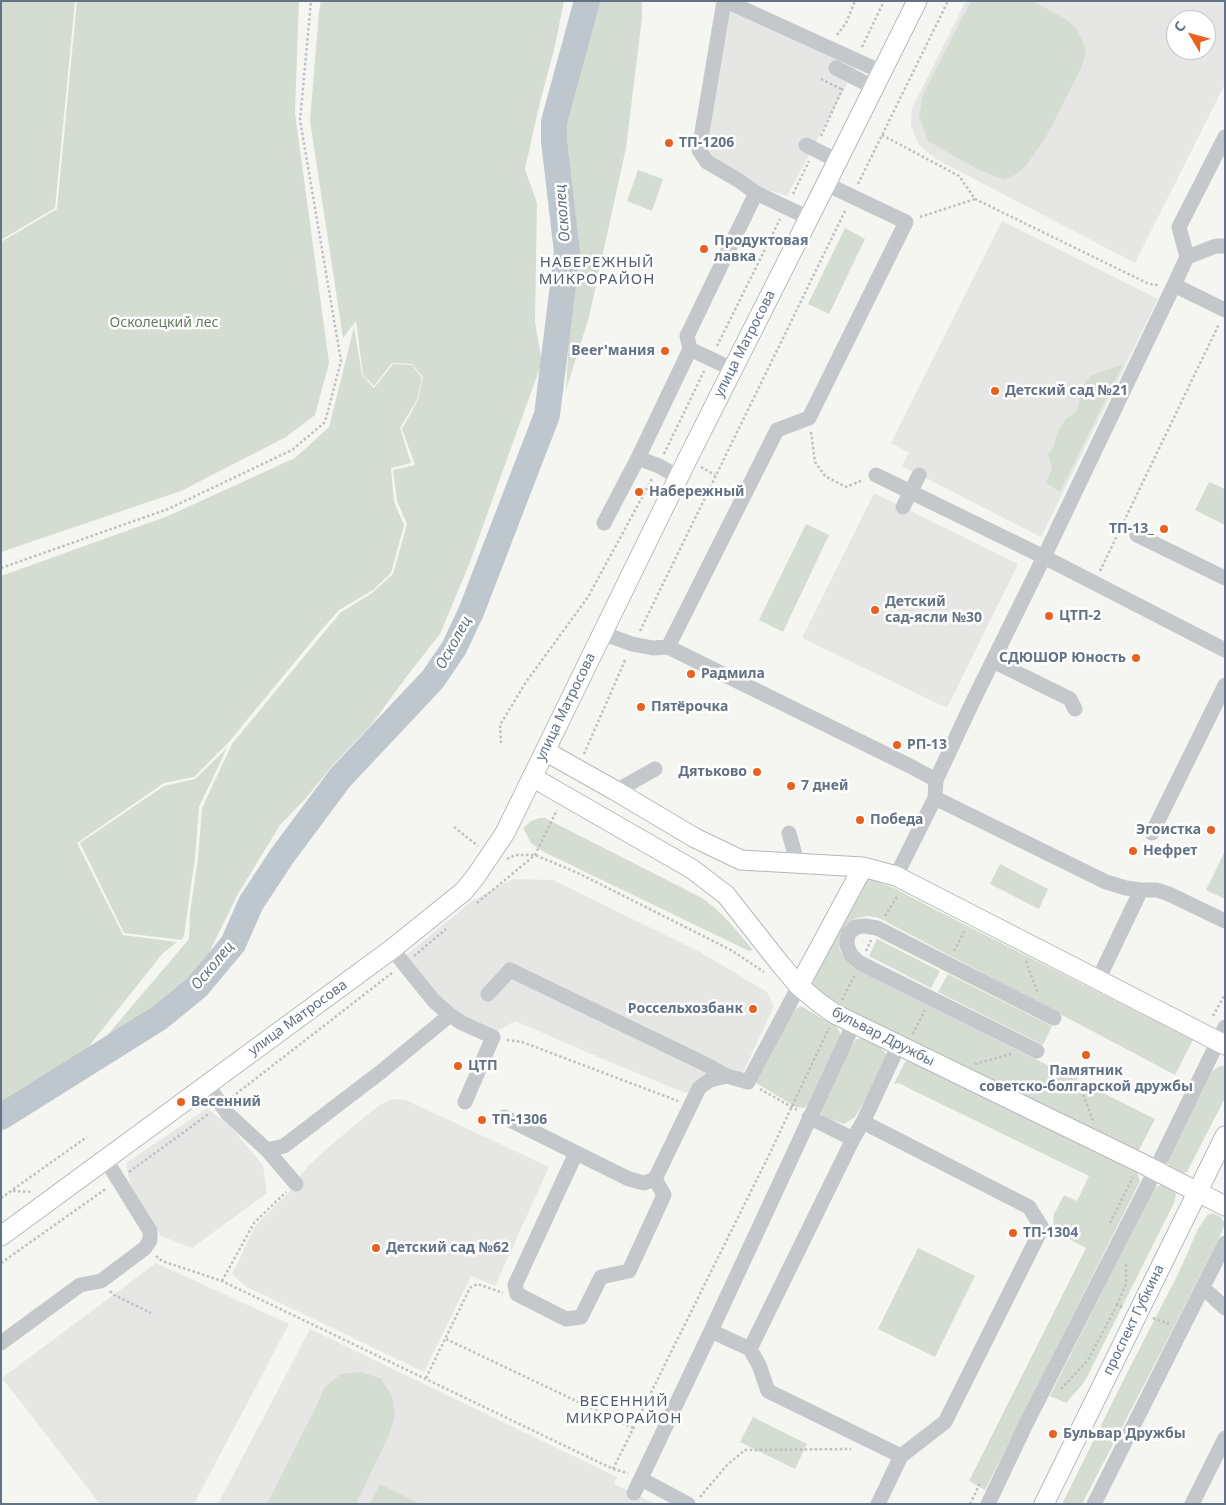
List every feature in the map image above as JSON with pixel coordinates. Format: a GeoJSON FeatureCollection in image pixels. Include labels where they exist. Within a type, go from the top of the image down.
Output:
{"type":"FeatureCollection","features":[{"type":"Feature","properties":{"kind":"main road","name":"улица Матросова"},"geometry":{"type":"LineString","coordinates":[[1,1236],[392,949],[458,896],[476,876],[505,833],[678,477],[917,1]]}},
{"type":"Feature","properties":{"kind":"main road"},"geometry":{"type":"LineString","coordinates":[[545,751],[695,838],[741,860],[863,867],[901,879],[1098,980],[1222,1038]]}},
{"type":"Feature","properties":{"kind":"main road","name":"бульвар Дружбы"},"geometry":{"type":"LineString","coordinates":[[532,777],[692,869],[726,895],[799,986],[835,1014],[1225,1206]]}},
{"type":"Feature","properties":{"kind":"main road"},"geometry":{"type":"LineString","coordinates":[[799,986],[863,867]]}},
{"type":"Feature","properties":{"kind":"main road","name":"проспект Губкина"},"geometry":{"type":"LineString","coordinates":[[1044,1504],[1146,1316],[1197,1193],[1225,1136]]}},
{"type":"Feature","properties":{"kind":"street"},"geometry":{"type":"LineString","coordinates":[[809,218],[756,193],[707,162],[699,150],[697,114],[725,1],[855,60],[878,80]]}},
{"type":"Feature","properties":{"kind":"street"},"geometry":{"type":"LineString","coordinates":[[842,72],[878,80]]}},
{"type":"Feature","properties":{"kind":"street"},"geometry":{"type":"LineString","coordinates":[[901,879],[934,798],[936,780],[1187,257],[1179,227],[1225,137]]}},
{"type":"Feature","properties":{"kind":"street"},"geometry":{"type":"LineString","coordinates":[[811,147],[838,160]]}},
{"type":"Feature","properties":{"kind":"street"},"geometry":{"type":"LineString","coordinates":[[668,647],[777,430],[809,418],[906,222],[826,184]]}},
{"type":"Feature","properties":{"kind":"street"},"geometry":{"type":"LineString","coordinates":[[604,523],[638,458],[690,349],[687,336],[756,193]]}},
{"type":"Feature","properties":{"kind":"street"},"geometry":{"type":"LineString","coordinates":[[1187,257],[1216,246],[1225,246]]}},
{"type":"Feature","properties":{"kind":"street"},"geometry":{"type":"LineString","coordinates":[[1174,285],[1223,315]]}},
{"type":"Feature","properties":{"kind":"street"},"geometry":{"type":"LineString","coordinates":[[690,349],[732,369]]}},
{"type":"Feature","properties":{"kind":"street"},"geometry":{"type":"LineString","coordinates":[[638,458],[659,466],[678,477]]}},
{"type":"Feature","properties":{"kind":"street"},"geometry":{"type":"LineString","coordinates":[[876,475],[1044,557],[1225,650]]}},
{"type":"Feature","properties":{"kind":"street"},"geometry":{"type":"LineString","coordinates":[[903,507],[919,475]]}},
{"type":"Feature","properties":{"kind":"street"},"geometry":{"type":"LineString","coordinates":[[1137,535],[1225,578]]}},
{"type":"Feature","properties":{"kind":"street"},"geometry":{"type":"LineString","coordinates":[[602,633],[632,644],[654,648],[668,647],[936,780]]}},
{"type":"Feature","properties":{"kind":"street"},"geometry":{"type":"LineString","coordinates":[[993,661],[1070,699],[1076,709]]}},
{"type":"Feature","properties":{"kind":"street"},"geometry":{"type":"LineString","coordinates":[[1152,832],[1225,686]]}},
{"type":"Feature","properties":{"kind":"street"},"geometry":{"type":"LineString","coordinates":[[616,791],[655,768]]}},
{"type":"Feature","properties":{"kind":"street"},"geometry":{"type":"LineString","coordinates":[[934,798],[1106,882],[1126,888],[1157,890],[1225,921]]}},
{"type":"Feature","properties":{"kind":"street"},"geometry":{"type":"LineString","coordinates":[[789,833],[797,862]]}},
{"type":"Feature","properties":{"kind":"street"},"geometry":{"type":"LineString","coordinates":[[1098,980],[1141,890]]}},
{"type":"Feature","properties":{"kind":"street"},"geometry":{"type":"LineString","coordinates":[[1034,1050],[860,963],[851,955],[847,945],[848,934],[856,927],[877,928],[1049,1016]]}},
{"type":"Feature","properties":{"kind":"street"},"geometry":{"type":"LineString","coordinates":[[392,949],[434,1002],[462,1023],[493,1037],[466,1102]]}},
{"type":"Feature","properties":{"kind":"street"},"geometry":{"type":"LineString","coordinates":[[488,994],[510,970],[726,1076],[748,1082],[799,986]]}},
{"type":"Feature","properties":{"kind":"street"},"geometry":{"type":"LineString","coordinates":[[267,1150],[284,1146],[382,1071],[450,1015]]}},
{"type":"Feature","properties":{"kind":"street"},"geometry":{"type":"LineString","coordinates":[[634,1493],[854,1023]]}},
{"type":"Feature","properties":{"kind":"street"},"geometry":{"type":"LineString","coordinates":[[988,1504],[1026,1424],[1222,1038]]}},
{"type":"Feature","properties":{"kind":"street"},"geometry":{"type":"LineString","coordinates":[[750,1349],[854,1138],[902,1047]]}},
{"type":"Feature","properties":{"kind":"street"},"geometry":{"type":"LineString","coordinates":[[504,1118],[629,1178],[644,1183],[655,1179],[699,1088],[710,1080],[726,1076]]}},
{"type":"Feature","properties":{"kind":"street"},"geometry":{"type":"LineString","coordinates":[[207,1086],[228,1114],[267,1150],[294,1182]]}},
{"type":"Feature","properties":{"kind":"street"},"geometry":{"type":"LineString","coordinates":[[809,1116],[854,1138]]}},
{"type":"Feature","properties":{"kind":"street"},"geometry":{"type":"LineString","coordinates":[[863,1122],[1029,1207],[1042,1228],[945,1422],[901,1456],[878,1504]]}},
{"type":"Feature","properties":{"kind":"street"},"geometry":{"type":"LineString","coordinates":[[576,1153],[515,1285],[517,1294],[566,1319],[581,1317],[601,1277],[629,1271],[664,1195],[655,1179]]}},
{"type":"Feature","properties":{"kind":"street"},"geometry":{"type":"LineString","coordinates":[[1,1343],[80,1285],[101,1281],[145,1248],[150,1240],[150,1231],[106,1160]]}},
{"type":"Feature","properties":{"kind":"street"},"geometry":{"type":"LineString","coordinates":[[1094,1504],[1225,1243]]}},
{"type":"Feature","properties":{"kind":"street"},"geometry":{"type":"LineString","coordinates":[[1202,1290],[1210,1294],[1225,1308]]}},
{"type":"Feature","properties":{"kind":"street"},"geometry":{"type":"LineString","coordinates":[[710,1332],[750,1349],[759,1365],[768,1391],[901,1456]]}},
{"type":"Feature","properties":{"kind":"street"},"geometry":{"type":"LineString","coordinates":[[1192,1504],[1225,1438]]}},
{"type":"Feature","properties":{"kind":"street"},"geometry":{"type":"LineString","coordinates":[[641,1478],[694,1500]]}},
{"type":"Feature","properties":{"kind":"path"},"geometry":{"type":"LineString","coordinates":[[1,568],[168,509],[292,450],[325,422],[341,361],[300,120],[311,1]]}},
{"type":"Feature","properties":{"kind":"path"},"geometry":{"type":"LineString","coordinates":[[831,48],[836,36],[846,23],[855,1]]}},
{"type":"Feature","properties":{"kind":"path"},"geometry":{"type":"LineString","coordinates":[[855,60],[884,1]]}},
{"type":"Feature","properties":{"kind":"path"},"geometry":{"type":"LineString","coordinates":[[577,769],[632,644],[948,1]]}},
{"type":"Feature","properties":{"kind":"path"},"geometry":{"type":"LineString","coordinates":[[786,207],[811,147],[842,89],[842,72]]}},
{"type":"Feature","properties":{"kind":"path"},"geometry":{"type":"LineString","coordinates":[[821,79],[842,89]]}},
{"type":"Feature","properties":{"kind":"path"},"geometry":{"type":"LineString","coordinates":[[882,134],[959,176],[975,198],[1149,284],[1174,285]]}},
{"type":"Feature","properties":{"kind":"path"},"geometry":{"type":"LineString","coordinates":[[906,222],[975,198]]}},
{"type":"Feature","properties":{"kind":"path"},"geometry":{"type":"LineString","coordinates":[[1094,584],[1223,315]]}},
{"type":"Feature","properties":{"kind":"path"},"geometry":{"type":"LineString","coordinates":[[809,418],[815,462],[825,476],[846,487],[876,475]]}},
{"type":"Feature","properties":{"kind":"path"},"geometry":{"type":"LineString","coordinates":[[472,907],[536,855],[564,795]]}},
{"type":"Feature","properties":{"kind":"path"},"geometry":{"type":"LineString","coordinates":[[536,855],[578,873],[731,950],[768,975]]}},
{"type":"Feature","properties":{"kind":"path"},"geometry":{"type":"LineString","coordinates":[[613,1469],[731,1232],[901,879]]}},
{"type":"Feature","properties":{"kind":"path"},"geometry":{"type":"LineString","coordinates":[[948,964],[972,916]]}},
{"type":"Feature","properties":{"kind":"path"},"geometry":{"type":"LineString","coordinates":[[1,1263],[222,1104],[403,964],[449,926]]}},
{"type":"Feature","properties":{"kind":"path"},"geometry":{"type":"LineString","coordinates":[[1024,955],[1049,1016]]}},
{"type":"Feature","properties":{"kind":"path"},"geometry":{"type":"LineString","coordinates":[[1217,1010],[1225,994]]}},
{"type":"Feature","properties":{"kind":"path"},"geometry":{"type":"LineString","coordinates":[[902,1047],[931,998]]}},
{"type":"Feature","properties":{"kind":"path"},"geometry":{"type":"LineString","coordinates":[[493,1037],[522,1042],[690,1106]]}},
{"type":"Feature","properties":{"kind":"path"},"geometry":{"type":"LineString","coordinates":[[972,1065],[1034,1050]]}},
{"type":"Feature","properties":{"kind":"path"},"geometry":{"type":"LineString","coordinates":[[1076,1076],[1095,1125]]}},
{"type":"Feature","properties":{"kind":"path"},"geometry":{"type":"LineString","coordinates":[[748,1082],[809,1116]]}},
{"type":"Feature","properties":{"kind":"path"},"geometry":{"type":"LineString","coordinates":[[1,1198],[87,1137]]}},
{"type":"Feature","properties":{"kind":"path"},"geometry":{"type":"LineString","coordinates":[[222,1281],[254,1223],[294,1182]]}},
{"type":"Feature","properties":{"kind":"path"},"geometry":{"type":"LineString","coordinates":[[145,1248],[162,1261],[222,1281],[613,1469],[641,1478]]}},
{"type":"Feature","properties":{"kind":"path"},"geometry":{"type":"LineString","coordinates":[[101,1281],[114,1295],[151,1313]]}},
{"type":"Feature","properties":{"kind":"path"},"geometry":{"type":"LineString","coordinates":[[426,1378],[470,1288],[478,1284],[500,1292],[517,1294]]}},
{"type":"Feature","properties":{"kind":"path"},"geometry":{"type":"LineString","coordinates":[[1057,1393],[1088,1360],[1116,1305],[1172,1325]]}},
{"type":"Feature","properties":{"kind":"path"},"geometry":{"type":"LineString","coordinates":[[446,1339],[633,1428]]}},
{"type":"Feature","properties":{"kind":"path"},"geometry":{"type":"LineString","coordinates":[[694,1500],[728,1464],[745,1450],[857,1448]]}},
{"type":"Feature","properties":{"kind":"shaded area"},"geometry":{"type":"Polygon","coordinates":[[[730,1],[857,65],[787,196],[707,171],[703,144],[730,1]]]}},
{"type":"Feature","properties":{"kind":"shaded area"},"geometry":{"type":"Polygon","coordinates":[[[966,1],[1225,1],[1225,84],[1135,263],[936,159],[919,145],[911,126],[912,108],[966,1]]]}},
{"type":"Feature","properties":{"kind":"shaded area"},"geometry":{"type":"Polygon","coordinates":[[[1002,221],[1158,299],[1041,537],[902,466],[909,453],[891,443],[1002,221]]]}},
{"type":"Feature","properties":{"kind":"shaded area"},"geometry":{"type":"Polygon","coordinates":[[[874,493],[1018,564],[947,708],[802,638],[874,493]]]}},
{"type":"Feature","properties":{"kind":"shaded area"},"geometry":{"type":"Polygon","coordinates":[[[512,879],[553,880],[700,952],[767,992],[774,1006],[741,1077],[685,1093],[515,1021],[493,1033],[454,1022],[405,956],[472,901],[512,879]]]}},
{"type":"Feature","properties":{"kind":"shaded area"},"geometry":{"type":"Polygon","coordinates":[[[391,1099],[406,1100],[549,1167],[495,1286],[471,1276],[424,1372],[245,1286],[232,1274],[256,1225],[290,1191],[307,1167],[378,1106],[391,1099]]]}},
{"type":"Feature","properties":{"kind":"shaded area"},"geometry":{"type":"Polygon","coordinates":[[[207,1108],[229,1125],[263,1165],[267,1193],[192,1248],[161,1236],[131,1190],[126,1163],[207,1108]]]}},
{"type":"Feature","properties":{"kind":"shaded area"},"geometry":{"type":"Polygon","coordinates":[[[156,1263],[289,1324],[194,1504],[100,1504],[2,1378],[156,1263]]]}},
{"type":"Feature","properties":{"kind":"shaded area"},"geometry":{"type":"Polygon","coordinates":[[[310,1329],[617,1477],[614,1484],[656,1504],[218,1504],[310,1329]]]}},
{"type":"Feature","properties":{"kind":"green space"},"geometry":{"type":"Polygon","coordinates":[[[1,1],[75,1],[55,208],[1,240],[1,1]]]}},
{"type":"Feature","properties":{"kind":"green space","name":"Осколецкий лес"},"geometry":{"type":"Polygon","coordinates":[[[77,1],[299,1],[295,113],[329,363],[315,415],[286,437],[181,491],[1,552],[1,242],[57,209],[77,1]]]}},
{"type":"Feature","properties":{"kind":"green space"},"geometry":{"type":"Polygon","coordinates":[[[321,1],[564,1],[525,169],[537,203],[535,322],[542,362],[470,562],[440,634],[371,725],[280,825],[238,894],[203,965],[152,1007],[98,1046],[189,939],[190,913],[198,858],[202,808],[232,744],[340,613],[372,593],[393,574],[407,524],[397,501],[393,470],[415,465],[402,429],[418,400],[423,377],[412,364],[392,363],[374,386],[363,375],[356,321],[343,338],[310,121],[321,1]]]}},
{"type":"Feature","properties":{"kind":"green space"},"geometry":{"type":"Polygon","coordinates":[[[599,1],[642,1],[642,18],[626,148],[589,317],[566,390],[575,227],[566,162],[567,112],[599,1]]]}},
{"type":"Feature","properties":{"kind":"green space"},"geometry":{"type":"Polygon","coordinates":[[[971,1],[1033,1],[1067,20],[1077,29],[1086,50],[1082,66],[1046,137],[1026,166],[1015,175],[1004,180],[977,169],[928,141],[919,116],[923,94],[971,1]]]}},
{"type":"Feature","properties":{"kind":"green space"},"geometry":{"type":"Polygon","coordinates":[[[638,170],[663,179],[652,211],[627,201],[638,170]]]}},
{"type":"Feature","properties":{"kind":"green space"},"geometry":{"type":"Polygon","coordinates":[[[845,228],[865,239],[829,314],[808,304],[845,228]]]}},
{"type":"Feature","properties":{"kind":"green space"},"geometry":{"type":"Polygon","coordinates":[[[354,327],[362,375],[374,388],[393,364],[412,365],[422,378],[417,400],[400,428],[411,463],[391,468],[394,502],[404,525],[391,573],[373,590],[339,610],[228,743],[194,777],[164,783],[77,843],[123,935],[177,942],[162,954],[86,1050],[1,1104],[1,576],[168,516],[295,458],[329,427],[354,327]]]}},
{"type":"Feature","properties":{"kind":"green space"},"geometry":{"type":"Polygon","coordinates":[[[1123,364],[1060,492],[1046,483],[1052,469],[1048,454],[1054,446],[1057,433],[1066,419],[1075,413],[1079,404],[1080,390],[1090,376],[1123,364]]]}},
{"type":"Feature","properties":{"kind":"green space"},"geometry":{"type":"Polygon","coordinates":[[[1209,482],[1225,489],[1225,525],[1195,510],[1209,482]]]}},
{"type":"Feature","properties":{"kind":"green space"},"geometry":{"type":"Polygon","coordinates":[[[806,524],[829,535],[783,632],[759,620],[806,524]]]}},
{"type":"Feature","properties":{"kind":"green space"},"geometry":{"type":"Polygon","coordinates":[[[227,748],[199,807],[195,857],[184,936],[181,940],[124,933],[80,843],[164,786],[195,779],[227,748]]]}},
{"type":"Feature","properties":{"kind":"green space"},"geometry":{"type":"Polygon","coordinates":[[[545,818],[702,898],[731,924],[753,950],[749,951],[542,851],[531,843],[523,828],[531,821],[545,818]]]}},
{"type":"Feature","properties":{"kind":"green space"},"geometry":{"type":"Polygon","coordinates":[[[1225,851],[1225,899],[1206,890],[1225,851]]]}},
{"type":"Feature","properties":{"kind":"green space"},"geometry":{"type":"Polygon","coordinates":[[[1000,864],[1048,889],[1039,909],[990,884],[1000,864]]]}},
{"type":"Feature","properties":{"kind":"green space"},"geometry":{"type":"Polygon","coordinates":[[[864,879],[873,880],[894,888],[1193,1040],[1175,1075],[879,918],[867,916],[854,919],[843,932],[839,948],[845,959],[854,968],[1155,1119],[1138,1152],[836,1004],[809,981],[864,879]]]}},
{"type":"Feature","properties":{"kind":"green space"},"geometry":{"type":"Polygon","coordinates":[[[877,939],[940,971],[931,988],[869,956],[877,939]]]}},
{"type":"Feature","properties":{"kind":"green space"},"geometry":{"type":"Polygon","coordinates":[[[948,974],[1052,1026],[1043,1045],[938,992],[948,974]]]}},
{"type":"Feature","properties":{"kind":"green space"},"geometry":{"type":"Polygon","coordinates":[[[801,1006],[837,1027],[840,1033],[840,1040],[814,1097],[805,1108],[796,1107],[756,1083],[794,1010],[801,1006]]]}},
{"type":"Feature","properties":{"kind":"green space"},"geometry":{"type":"Polygon","coordinates":[[[863,1038],[881,1048],[887,1055],[869,1094],[855,1117],[844,1124],[821,1114],[821,1106],[851,1045],[857,1039],[863,1038]]]}},
{"type":"Feature","properties":{"kind":"green space"},"geometry":{"type":"Polygon","coordinates":[[[908,1060],[1131,1168],[1137,1172],[1140,1181],[985,1490],[969,1481],[1086,1248],[1059,1234],[1053,1228],[1054,1214],[1064,1195],[1077,1201],[1089,1176],[898,1083],[894,1084],[905,1062],[908,1060]]]}},
{"type":"Feature","properties":{"kind":"green space"},"geometry":{"type":"Polygon","coordinates":[[[1220,1066],[1225,1066],[1225,1098],[1187,1172],[1178,1173],[1171,1169],[1167,1161],[1212,1071],[1220,1066]]]}},
{"type":"Feature","properties":{"kind":"green space"},"geometry":{"type":"Polygon","coordinates":[[[1165,1184],[1175,1192],[1174,1203],[1087,1377],[1066,1403],[1050,1396],[1151,1193],[1155,1187],[1165,1184]]]}},
{"type":"Feature","properties":{"kind":"green space"},"geometry":{"type":"Polygon","coordinates":[[[1212,1213],[1221,1217],[1225,1224],[1171,1333],[1082,1504],[1062,1504],[1179,1272],[1198,1229],[1207,1215],[1212,1213]]]}},
{"type":"Feature","properties":{"kind":"green space"},"geometry":{"type":"Polygon","coordinates":[[[918,1248],[975,1276],[935,1357],[878,1329],[918,1248]]]}},
{"type":"Feature","properties":{"kind":"green space"},"geometry":{"type":"Polygon","coordinates":[[[360,1372],[380,1378],[392,1395],[395,1415],[389,1435],[356,1504],[267,1504],[325,1387],[341,1374],[360,1372]]]}},
{"type":"Feature","properties":{"kind":"green space"},"geometry":{"type":"Polygon","coordinates":[[[753,1417],[807,1444],[795,1469],[740,1442],[753,1417]]]}},
{"type":"Feature","properties":{"kind":"green space"},"geometry":{"type":"Polygon","coordinates":[[[380,1484],[420,1504],[370,1504],[380,1484]]]}},
{"type":"Feature","properties":{"kind":"waterway","name":"Осколец"},"geometry":{"type":"LineString","coordinates":[[1,1117],[159,1018],[197,987],[233,944],[251,903],[282,856],[340,778],[433,679],[454,648],[471,612],[547,415],[567,252],[554,141],[554,122],[587,1]]}},
{"type":"Feature","properties":{"kind":"place","name":"ТП-1206"},"geometry":{"type":"Point","coordinates":[669,143]}},
{"type":"Feature","properties":{"kind":"place","name":"Продуктовая лавка"},"geometry":{"type":"Point","coordinates":[704,249]}},
{"type":"Feature","properties":{"kind":"place","name":"Beer'мания"},"geometry":{"type":"Point","coordinates":[665,351]}},
{"type":"Feature","properties":{"kind":"place","name":"Детский сад №21"},"geometry":{"type":"Point","coordinates":[995,391]}},
{"type":"Feature","properties":{"kind":"place","name":"Набережный"},"geometry":{"type":"Point","coordinates":[639,492]}},
{"type":"Feature","properties":{"kind":"place","name":"ТП-13_"},"geometry":{"type":"Point","coordinates":[1164,529]}},
{"type":"Feature","properties":{"kind":"place","name":"Детский сад-ясли №30"},"geometry":{"type":"Point","coordinates":[875,610]}},
{"type":"Feature","properties":{"kind":"place","name":"ЦТП-2"},"geometry":{"type":"Point","coordinates":[1049,616]}},
{"type":"Feature","properties":{"kind":"place","name":"СДЮШОР Юность"},"geometry":{"type":"Point","coordinates":[1136,658]}},
{"type":"Feature","properties":{"kind":"place","name":"Радмила"},"geometry":{"type":"Point","coordinates":[691,674]}},
{"type":"Feature","properties":{"kind":"place","name":"Пятёрочка"},"geometry":{"type":"Point","coordinates":[641,707]}},
{"type":"Feature","properties":{"kind":"place","name":"РП-13"},"geometry":{"type":"Point","coordinates":[897,745]}},
{"type":"Feature","properties":{"kind":"place","name":"Дятьково"},"geometry":{"type":"Point","coordinates":[757,772]}},
{"type":"Feature","properties":{"kind":"place","name":"7 дней"},"geometry":{"type":"Point","coordinates":[791,786]}},
{"type":"Feature","properties":{"kind":"place","name":"Победа"},"geometry":{"type":"Point","coordinates":[860,820]}},
{"type":"Feature","properties":{"kind":"place","name":"Эгоистка"},"geometry":{"type":"Point","coordinates":[1211,830]}},
{"type":"Feature","properties":{"kind":"place","name":"Нефрет"},"geometry":{"type":"Point","coordinates":[1133,851]}},
{"type":"Feature","properties":{"kind":"place","name":"Россельхозбанк"},"geometry":{"type":"Point","coordinates":[753,1009]}},
{"type":"Feature","properties":{"kind":"place","name":"Памятник советско-болгарской дружбы"},"geometry":{"type":"Point","coordinates":[1086,1055]}},
{"type":"Feature","properties":{"kind":"place","name":"ЦТП"},"geometry":{"type":"Point","coordinates":[458,1066]}},
{"type":"Feature","properties":{"kind":"place","name":"Весенний"},"geometry":{"type":"Point","coordinates":[181,1102]}},
{"type":"Feature","properties":{"kind":"place","name":"ТП-1306"},"geometry":{"type":"Point","coordinates":[482,1120]}},
{"type":"Feature","properties":{"kind":"place","name":"ТП-1304"},"geometry":{"type":"Point","coordinates":[1013,1233]}},
{"type":"Feature","properties":{"kind":"place","name":"Детский сад №62"},"geometry":{"type":"Point","coordinates":[376,1248]}},
{"type":"Feature","properties":{"kind":"place","name":"Бульвар Дружбы"},"geometry":{"type":"Point","coordinates":[1053,1434]}},
{"type":"Feature","properties":{"kind":"district","name":"НАБЕРЕЖНЫЙ МИКРОРАЙОН"},"geometry":{"type":"Point","coordinates":[597,272]}},
{"type":"Feature","properties":{"kind":"district","name":"ВЕСЕННИЙ МИКРОРАЙОН"},"geometry":{"type":"Point","coordinates":[624,1410]}}]}
